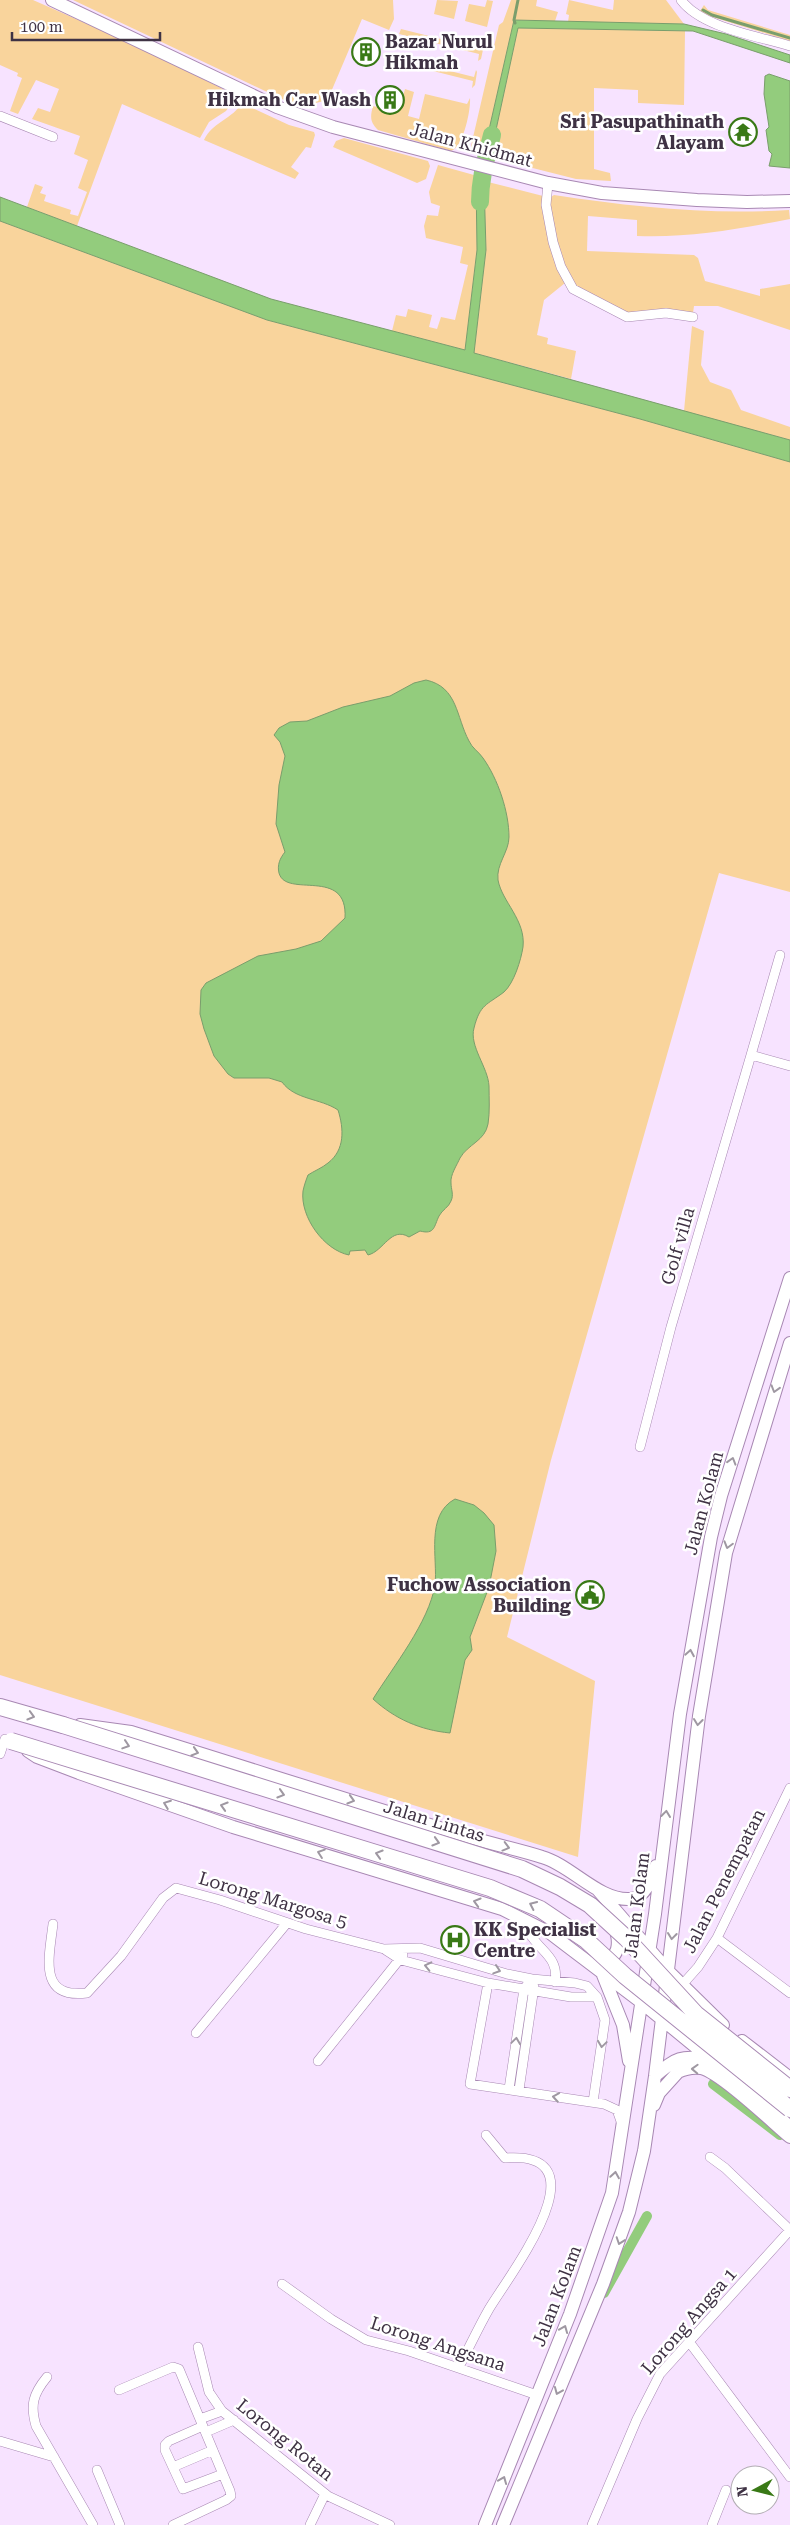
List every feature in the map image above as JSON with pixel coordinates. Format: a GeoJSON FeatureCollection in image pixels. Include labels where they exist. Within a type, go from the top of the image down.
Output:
{"type":"FeatureCollection","features":[{"type":"Feature","properties":{"kind":"highway","name":"Jalan Lintas"},"geometry":{"type":"LineString","coordinates":[[0,1707],[63,1725],[522,1870],[560,1887],[590,1905],[626,1938],[696,2014],[790,2089]]}},
{"type":"Feature","properties":{"kind":"highway"},"geometry":{"type":"LineString","coordinates":[[4,1743],[490,1888],[540,1908],[586,1940],[625,1976],[790,2109]]}},
{"type":"Feature","properties":{"kind":"main road","name":"Jalan Khidmat"},"geometry":{"type":"LineString","coordinates":[[52,0],[277,107],[333,127],[548,183],[602,193],[748,202],[790,200]]}},
{"type":"Feature","properties":{"kind":"main road","name":"Jalan Kolam"},"geometry":{"type":"LineString","coordinates":[[485,2525],[606,2217],[612,2193],[657,1901],[680,1714],[711,1537],[721,1496],[790,1278]]}},
{"type":"Feature","properties":{"kind":"main road","name":"Jalan Kolam"},"geometry":{"type":"LineString","coordinates":[[503,2525],[618,2247],[638,2177],[655,2076],[699,1716],[726,1553],[790,1343]]}},
{"type":"Feature","properties":{"kind":"main road"},"geometry":{"type":"LineString","coordinates":[[63,1725],[92,1726],[130,1732],[476,1839],[545,1857],[570,1870],[598,1890],[668,1971],[712,2017],[790,2078]]}},
{"type":"Feature","properties":{"kind":"main road"},"geometry":{"type":"LineString","coordinates":[[4,1743],[37,1757],[172,1806],[502,1909],[550,1933],[641,2002],[758,2098],[790,2127]]}},
{"type":"Feature","properties":{"kind":"main road"},"geometry":{"type":"LineString","coordinates":[[598,1890],[631,1899],[639,1895],[653,1877],[663,1842]]}},
{"type":"Feature","properties":{"kind":"main road"},"geometry":{"type":"LineString","coordinates":[[657,1901],[662,1908],[669,1903],[680,1874]]}},
{"type":"Feature","properties":{"kind":"main road"},"geometry":{"type":"LineString","coordinates":[[567,1946],[601,1961],[615,1956],[619,1945],[609,1905]]}},
{"type":"Feature","properties":{"kind":"main road"},"geometry":{"type":"LineString","coordinates":[[603,1975],[623,2024],[631,2071]]}},
{"type":"Feature","properties":{"kind":"main road"},"geometry":{"type":"LineString","coordinates":[[655,2076],[669,2064],[684,2057],[709,2059]]}},
{"type":"Feature","properties":{"kind":"main road"},"geometry":{"type":"LineString","coordinates":[[649,2116],[659,2093],[670,2079],[678,2072],[700,2068],[715,2074],[790,2137]]}},
{"type":"Feature","properties":{"kind":"street"},"geometry":{"type":"LineString","coordinates":[[681,0],[688,8],[702,18],[790,46]]}},
{"type":"Feature","properties":{"kind":"street"},"geometry":{"type":"LineString","coordinates":[[0,116],[53,137]]}},
{"type":"Feature","properties":{"kind":"street"},"geometry":{"type":"LineString","coordinates":[[548,183],[546,205],[553,242],[561,267],[573,289],[627,317],[666,314],[692,317]]}},
{"type":"Feature","properties":{"kind":"street","name":"Golf villa"},"geometry":{"type":"LineString","coordinates":[[640,1447],[671,1327],[780,955]]}},
{"type":"Feature","properties":{"kind":"street"},"geometry":{"type":"LineString","coordinates":[[751,1055],[790,1066]]}},
{"type":"Feature","properties":{"kind":"street","name":"Jalan Penempatan"},"geometry":{"type":"LineString","coordinates":[[682,1985],[698,1967],[717,1938],[790,1788]]}},
{"type":"Feature","properties":{"kind":"street","name":"Lorong Margosa 5"},"geometry":{"type":"LineString","coordinates":[[53,1924],[48,1965],[55,1986],[70,1995],[87,1993],[121,1956],[163,1898],[176,1888],[220,1900],[287,1923],[384,1949],[420,1948],[507,1974],[555,1982],[575,1982],[587,1986],[597,1997]]}},
{"type":"Feature","properties":{"kind":"street"},"geometry":{"type":"LineString","coordinates":[[522,1919],[537,1943],[553,1961],[556,1968],[555,1982]]}},
{"type":"Feature","properties":{"kind":"street"},"geometry":{"type":"LineString","coordinates":[[196,2033],[287,1923]]}},
{"type":"Feature","properties":{"kind":"street"},"geometry":{"type":"LineString","coordinates":[[717,1938],[790,1993]]}},
{"type":"Feature","properties":{"kind":"street"},"geometry":{"type":"LineString","coordinates":[[318,2061],[401,1960],[406,1948]]}},
{"type":"Feature","properties":{"kind":"street","name":"Lorong Margosa 5"},"geometry":{"type":"LineString","coordinates":[[384,1949],[401,1960],[488,1984],[571,1997],[597,1997]]}},
{"type":"Feature","properties":{"kind":"street"},"geometry":{"type":"LineString","coordinates":[[509,2089],[524,1989],[532,1979]]}},
{"type":"Feature","properties":{"kind":"street"},"geometry":{"type":"LineString","coordinates":[[519,2090],[534,1991],[532,1979]]}},
{"type":"Feature","properties":{"kind":"street"},"geometry":{"type":"LineString","coordinates":[[488,1984],[470,2084],[519,2090],[611,2106],[617,2110],[622,2130]]}},
{"type":"Feature","properties":{"kind":"street"},"geometry":{"type":"LineString","coordinates":[[593,2102],[605,2020],[597,1997]]}},
{"type":"Feature","properties":{"kind":"street"},"geometry":{"type":"LineString","coordinates":[[459,2367],[490,2308],[525,2256],[545,2212],[552,2187],[550,2173],[542,2163],[532,2159],[505,2158],[486,2135]]}},
{"type":"Feature","properties":{"kind":"street"},"geometry":{"type":"LineString","coordinates":[[710,2157],[725,2168],[790,2230]]}},
{"type":"Feature","properties":{"kind":"street","name":"Lorong Angsa 1"},"geometry":{"type":"LineString","coordinates":[[592,2525],[650,2391],[663,2370],[690,2343],[790,2230]]}},
{"type":"Feature","properties":{"kind":"street","name":"Lorong Angsana"},"geometry":{"type":"LineString","coordinates":[[282,2284],[331,2319],[366,2340],[459,2367],[537,2395]]}},
{"type":"Feature","properties":{"kind":"street"},"geometry":{"type":"LineString","coordinates":[[690,2343],[790,2477]]}},
{"type":"Feature","properties":{"kind":"street","name":"Lorong Rotan"},"geometry":{"type":"LineString","coordinates":[[198,2347],[208,2392],[222,2411],[325,2494],[390,2525]]}},
{"type":"Feature","properties":{"kind":"street"},"geometry":{"type":"LineString","coordinates":[[119,2390],[176,2367],[179,2369],[223,2474],[231,2496],[173,2525]]}},
{"type":"Feature","properties":{"kind":"street"},"geometry":{"type":"LineString","coordinates":[[47,2377],[37,2390],[32,2410],[36,2426],[93,2525]]}},
{"type":"Feature","properties":{"kind":"street"},"geometry":{"type":"LineString","coordinates":[[222,2411],[203,2425],[166,2443],[165,2450],[183,2489],[223,2474]]}},
{"type":"Feature","properties":{"kind":"street"},"geometry":{"type":"LineString","coordinates":[[203,2425],[234,2420]]}},
{"type":"Feature","properties":{"kind":"street"},"geometry":{"type":"LineString","coordinates":[[0,2442],[54,2458]]}},
{"type":"Feature","properties":{"kind":"street"},"geometry":{"type":"LineString","coordinates":[[173,2467],[213,2450]]}},
{"type":"Feature","properties":{"kind":"street"},"geometry":{"type":"LineString","coordinates":[[97,2470],[120,2525]]}},
{"type":"Feature","properties":{"kind":"street"},"geometry":{"type":"LineString","coordinates":[[712,2525],[726,2490]]}},
{"type":"Feature","properties":{"kind":"street"},"geometry":{"type":"LineString","coordinates":[[310,2525],[325,2494]]}},
{"type":"Feature","properties":{"kind":"shaded area"},"geometry":{"type":"Polygon","coordinates":[[[0,0],[33,0],[135,45],[221,88],[230,95],[231,104],[226,111],[209,122],[200,138],[122,104],[77,226],[27,207],[35,184],[43,187],[40,193],[46,195],[44,201],[71,210],[70,214],[78,216],[87,192],[78,188],[88,160],[74,154],[80,136],[32,119],[38,108],[50,112],[59,89],[36,80],[18,114],[10,111],[22,78],[17,76],[18,73],[0,65],[0,0]]]}},
{"type":"Feature","properties":{"kind":"shaded area"},"geometry":{"type":"Polygon","coordinates":[[[73,0],[393,0],[394,19],[389,30],[362,19],[331,92],[324,101],[299,107],[73,0]]]}},
{"type":"Feature","properties":{"kind":"shaded area"},"geometry":{"type":"Polygon","coordinates":[[[437,0],[458,1],[454,19],[434,14],[437,0]]]}},
{"type":"Feature","properties":{"kind":"shaded area"},"geometry":{"type":"Polygon","coordinates":[[[487,0],[493,1],[487,27],[465,21],[469,4],[485,7],[487,0]]]}},
{"type":"Feature","properties":{"kind":"shaded area"},"geometry":{"type":"Polygon","coordinates":[[[511,0],[537,0],[536,6],[558,12],[555,21],[514,20],[483,156],[474,154],[471,146],[499,25],[503,22],[511,0]]]}},
{"type":"Feature","properties":{"kind":"shaded area"},"geometry":{"type":"Polygon","coordinates":[[[569,0],[613,10],[614,0],[666,0],[684,24],[568,22],[569,15],[566,14],[569,0]]]}},
{"type":"Feature","properties":{"kind":"shaded area"},"geometry":{"type":"Polygon","coordinates":[[[704,5],[708,10],[790,35],[790,41],[706,15],[700,11],[704,5]]]}},
{"type":"Feature","properties":{"kind":"shaded area"},"geometry":{"type":"Polygon","coordinates":[[[514,20],[684,24],[726,34],[790,55],[790,63],[693,31],[518,28],[491,153],[493,158],[483,156],[514,20]]]}},
{"type":"Feature","properties":{"kind":"shaded area"},"geometry":{"type":"Polygon","coordinates":[[[518,28],[685,31],[684,105],[638,103],[638,90],[594,88],[594,169],[610,173],[611,181],[576,179],[493,158],[491,153],[518,28]]]}},
{"type":"Feature","properties":{"kind":"shaded area"},"geometry":{"type":"Polygon","coordinates":[[[401,29],[481,49],[483,42],[481,59],[478,61],[479,54],[399,34],[401,29]]]}},
{"type":"Feature","properties":{"kind":"shaded area"},"geometry":{"type":"Polygon","coordinates":[[[394,57],[474,77],[476,70],[475,85],[472,88],[473,81],[393,61],[394,57]]]}},
{"type":"Feature","properties":{"kind":"shaded area"},"geometry":{"type":"Polygon","coordinates":[[[769,74],[790,81],[790,168],[769,166],[772,154],[769,151],[766,130],[769,127],[764,94],[765,76],[769,74]]]}},
{"type":"Feature","properties":{"kind":"shaded area"},"geometry":{"type":"Polygon","coordinates":[[[405,89],[414,92],[408,116],[419,119],[425,94],[467,104],[470,98],[463,136],[455,148],[451,151],[378,130],[375,127],[371,119],[373,106],[398,113],[405,89]]]}},
{"type":"Feature","properties":{"kind":"shaded area"},"geometry":{"type":"Polygon","coordinates":[[[240,106],[250,107],[289,125],[314,132],[315,135],[311,148],[306,147],[291,167],[299,173],[295,179],[204,140],[211,129],[240,106]]]}},
{"type":"Feature","properties":{"kind":"shaded area"},"geometry":{"type":"Polygon","coordinates":[[[344,138],[428,161],[430,166],[426,179],[417,183],[333,147],[336,141],[344,138]]]}},
{"type":"Feature","properties":{"kind":"shaded area"},"geometry":{"type":"Polygon","coordinates":[[[438,165],[474,175],[476,178],[477,250],[465,350],[392,331],[396,315],[406,317],[408,309],[432,315],[429,327],[437,329],[441,317],[455,320],[468,265],[460,263],[463,247],[426,238],[424,226],[427,215],[438,216],[440,206],[431,203],[429,192],[438,165]]]}},
{"type":"Feature","properties":{"kind":"shaded area"},"geometry":{"type":"Polygon","coordinates":[[[476,178],[484,181],[486,250],[474,353],[790,440],[790,462],[640,419],[267,320],[0,221],[0,197],[271,299],[465,350],[477,250],[476,178]]]}},
{"type":"Feature","properties":{"kind":"shaded area"},"geometry":{"type":"Polygon","coordinates":[[[484,181],[543,196],[565,283],[544,300],[537,335],[548,338],[547,344],[576,351],[571,379],[474,353],[486,250],[484,181]]]}},
{"type":"Feature","properties":{"kind":"shaded area"},"geometry":{"type":"Polygon","coordinates":[[[554,195],[613,203],[701,211],[789,210],[790,219],[714,232],[676,236],[637,236],[637,220],[588,216],[587,251],[694,255],[698,258],[705,281],[760,296],[760,289],[790,284],[790,330],[718,306],[694,306],[693,313],[628,313],[575,285],[563,266],[556,241],[549,198],[554,195]]]}},
{"type":"Feature","properties":{"kind":"shaded area"},"geometry":{"type":"Polygon","coordinates":[[[0,221],[267,320],[640,419],[790,462],[790,892],[719,873],[551,1460],[507,1637],[595,1681],[578,1857],[0,1675],[0,221]]]}},
{"type":"Feature","properties":{"kind":"shaded area"},"geometry":{"type":"Polygon","coordinates":[[[692,326],[704,331],[701,365],[710,382],[731,390],[741,410],[790,427],[790,440],[684,411],[692,326]]]}},
{"type":"Feature","properties":{"kind":"shaded area"},"geometry":{"type":"Polygon","coordinates":[[[426,680],[437,684],[450,696],[469,741],[488,766],[502,796],[509,837],[499,869],[498,880],[500,888],[521,928],[523,947],[519,965],[508,988],[482,1009],[476,1020],[473,1035],[474,1042],[486,1071],[489,1086],[488,1124],[480,1139],[463,1153],[454,1170],[451,1180],[452,1196],[450,1203],[440,1214],[431,1231],[420,1231],[409,1237],[403,1234],[397,1235],[392,1237],[374,1253],[368,1255],[365,1250],[350,1251],[349,1255],[331,1247],[316,1231],[305,1211],[303,1201],[303,1191],[308,1175],[328,1163],[338,1152],[342,1132],[338,1110],[301,1096],[287,1088],[282,1082],[269,1078],[234,1078],[228,1074],[214,1056],[204,1029],[200,1014],[201,990],[206,983],[258,956],[296,949],[321,941],[345,918],[343,902],[337,893],[327,888],[293,884],[284,880],[279,873],[279,862],[285,852],[276,824],[279,785],[285,756],[280,742],[274,735],[279,728],[290,722],[307,721],[343,707],[390,696],[414,683],[426,680]]]}},
{"type":"Feature","properties":{"kind":"shaded area"},"geometry":{"type":"Polygon","coordinates":[[[455,1499],[474,1505],[494,1525],[496,1551],[489,1587],[470,1637],[472,1650],[465,1660],[450,1733],[428,1729],[408,1722],[399,1718],[373,1699],[426,1614],[435,1585],[436,1526],[446,1506],[455,1499]]]}},
{"type":"Feature","properties":{"kind":"waterway"},"geometry":{"type":"LineString","coordinates":[[515,23],[518,0]]}},
{"type":"Feature","properties":{"kind":"waterway"},"geometry":{"type":"LineString","coordinates":[[703,10],[712,15],[790,38]]}},
{"type":"Feature","properties":{"kind":"waterway"},"geometry":{"type":"LineString","coordinates":[[480,202],[482,177],[492,135]]}},
{"type":"Feature","properties":{"kind":"waterway"},"geometry":{"type":"LineString","coordinates":[[713,2084],[780,2135]]}},
{"type":"Feature","properties":{"kind":"waterway"},"geometry":{"type":"LineString","coordinates":[[604,2293],[647,2216]]}},
{"type":"Feature","properties":{"kind":"place","name":"Bazar Nurul Hikmah"},"geometry":{"type":"Point","coordinates":[366,52]}},
{"type":"Feature","properties":{"kind":"place","name":"Hikmah Car Wash"},"geometry":{"type":"Point","coordinates":[390,100]}},
{"type":"Feature","properties":{"kind":"place","name":"Sri Pasupathinath Alayam"},"geometry":{"type":"Point","coordinates":[743,132]}},
{"type":"Feature","properties":{"kind":"place","name":"Fuchow Association Building"},"geometry":{"type":"Point","coordinates":[590,1595]}},
{"type":"Feature","properties":{"kind":"place","name":"KK Specialist Centre"},"geometry":{"type":"Point","coordinates":[455,1940]}}]}
